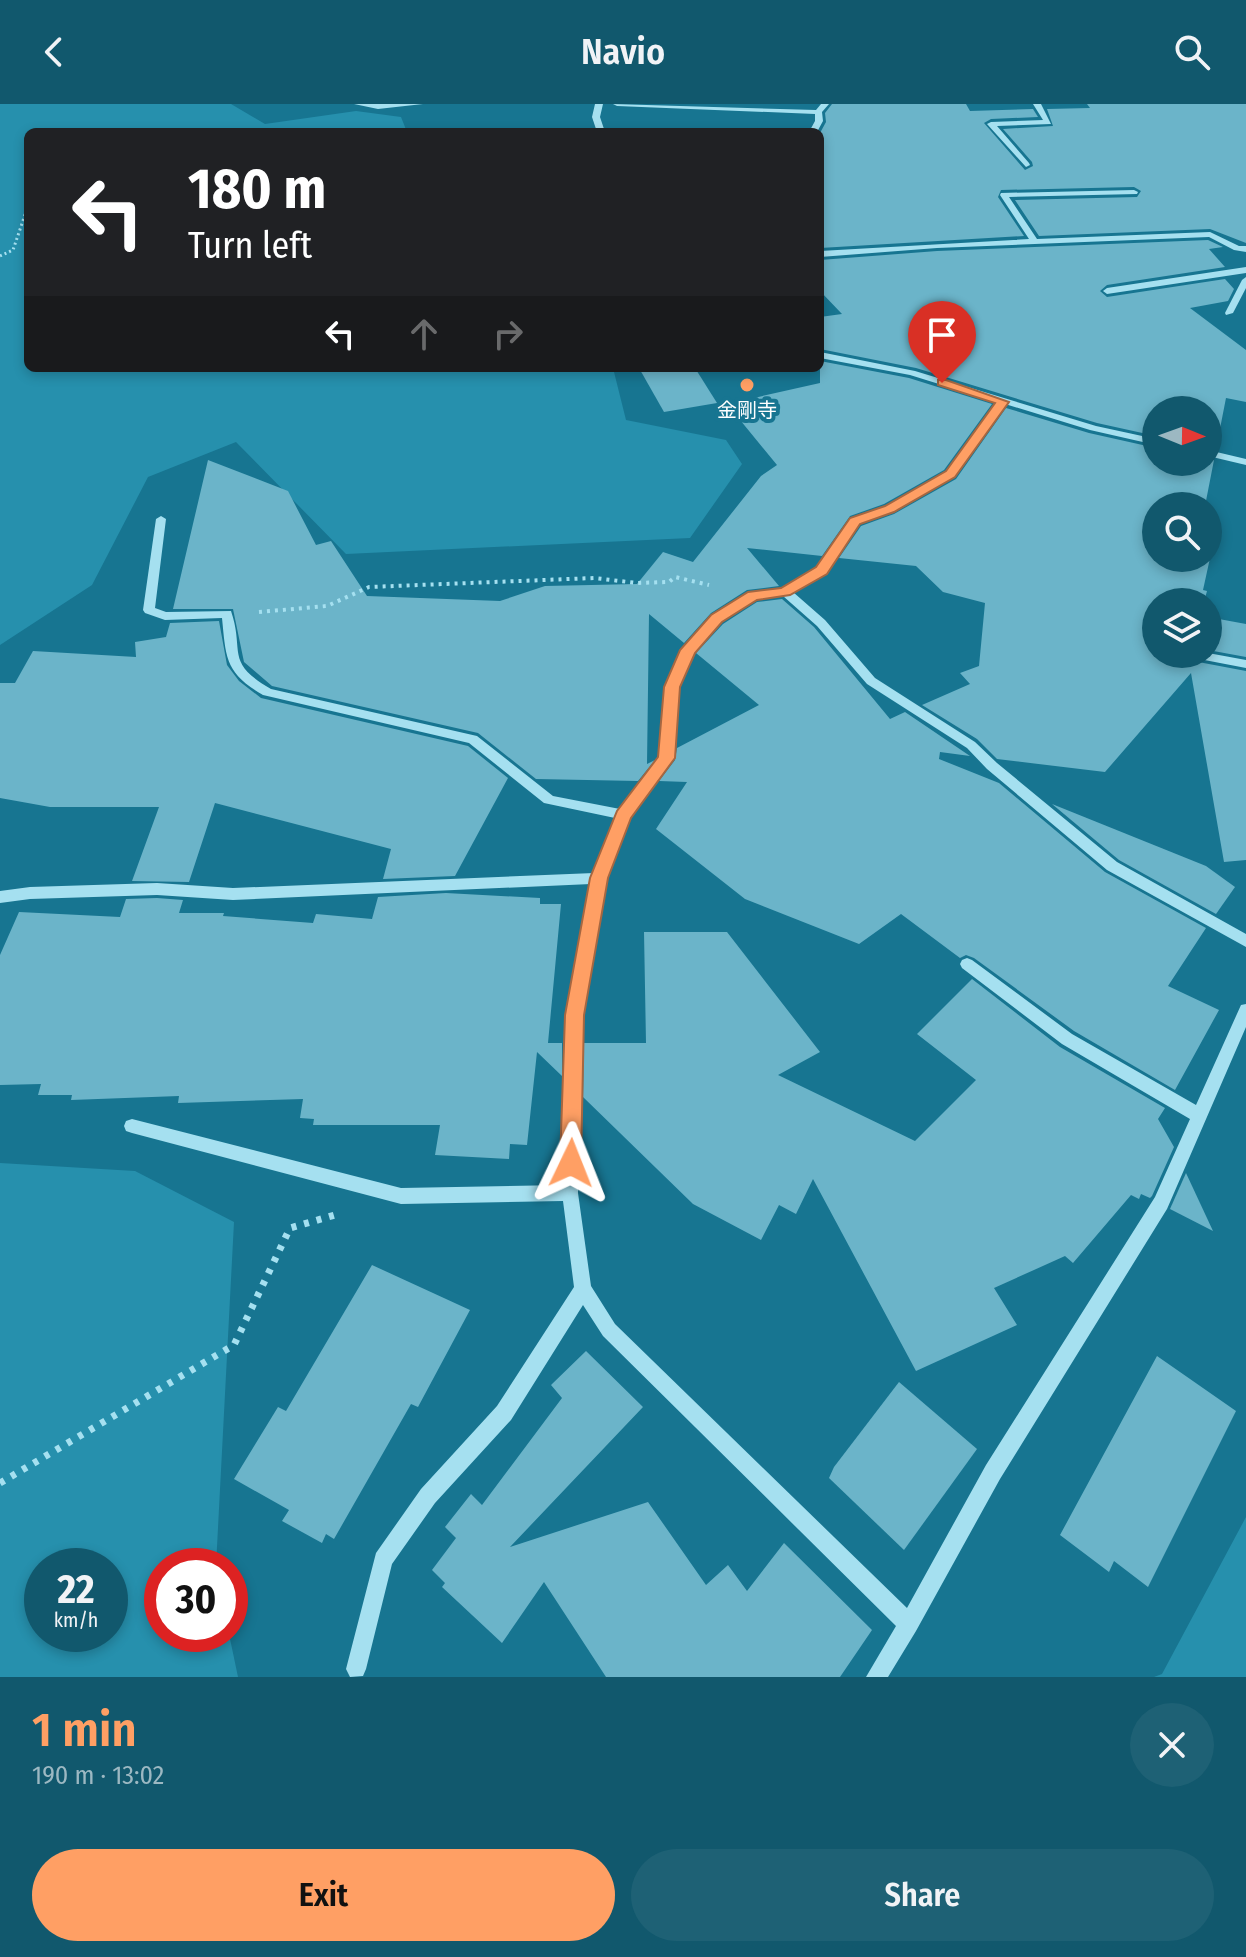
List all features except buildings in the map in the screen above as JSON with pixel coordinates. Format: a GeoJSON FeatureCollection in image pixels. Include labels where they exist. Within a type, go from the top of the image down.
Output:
{"type":"FeatureCollection","features":[{"type":"Feature","properties":{"kind":"street"},"geometry":{"type":"LineString","coordinates":[[358,104],[378,107],[419,104]]}},
{"type":"Feature","properties":{"kind":"street"},"geometry":{"type":"LineString","coordinates":[[599,104],[596,117],[600,128]]}},
{"type":"Feature","properties":{"kind":"street"},"geometry":{"type":"LineString","coordinates":[[617,104],[818,112]]}},
{"type":"Feature","properties":{"kind":"street"},"geometry":{"type":"LineString","coordinates":[[815,128],[819,121],[818,112],[825,104]]}},
{"type":"Feature","properties":{"kind":"street"},"geometry":{"type":"LineString","coordinates":[[1026,165],[991,124],[1048,122],[1037,104]]}},
{"type":"Feature","properties":{"kind":"street"},"geometry":{"type":"LineString","coordinates":[[1034,241],[1004,195],[1134,192]]}},
{"type":"Feature","properties":{"kind":"street"},"geometry":{"type":"LineString","coordinates":[[824,254],[1210,234],[1241,248],[1246,261]]}},
{"type":"Feature","properties":{"kind":"street"},"geometry":{"type":"LineString","coordinates":[[1107,291],[1246,270]]}},
{"type":"Feature","properties":{"kind":"street"},"geometry":{"type":"LineString","coordinates":[[1229,313],[1246,280]]}},
{"type":"Feature","properties":{"kind":"street"},"geometry":{"type":"LineString","coordinates":[[824,356],[912,373],[1002,402],[1142,438]]}},
{"type":"Feature","properties":{"kind":"street"},"geometry":{"type":"LineString","coordinates":[[909,1624],[609,1330],[583,1289],[570,1193],[574,1015],[599,878],[623,815],[667,758],[672,687],[688,650],[717,619],[753,596],[785,592],[821,570],[855,521],[889,509],[950,474],[1002,402]]}},
{"type":"Feature","properties":{"kind":"street"},"geometry":{"type":"LineString","coordinates":[[1222,456],[1246,462]]}},
{"type":"Feature","properties":{"kind":"street"},"geometry":{"type":"LineString","coordinates":[[161,519],[149,610],[165,616],[227,614],[234,667],[243,679],[267,692],[473,739],[549,800],[623,815]]}},
{"type":"Feature","properties":{"kind":"street"},"geometry":{"type":"LineString","coordinates":[[785,592],[821,623],[871,681],[971,745],[1112,866],[1246,941]]}},
{"type":"Feature","properties":{"kind":"street"},"geometry":{"type":"LineString","coordinates":[[1222,659],[1246,664]]}},
{"type":"Feature","properties":{"kind":"street"},"geometry":{"type":"LineString","coordinates":[[0,897],[30,893],[157,889],[233,894],[599,878]]}},
{"type":"Feature","properties":{"kind":"street"},"geometry":{"type":"LineString","coordinates":[[967,964],[1067,1039],[1200,1116]]}},
{"type":"Feature","properties":{"kind":"street"},"geometry":{"type":"LineString","coordinates":[[876,1677],[993,1472],[1161,1203],[1246,1010]]}},
{"type":"Feature","properties":{"kind":"street"},"geometry":{"type":"LineString","coordinates":[[132,1126],[401,1196],[570,1193]]}},
{"type":"Feature","properties":{"kind":"street"},"geometry":{"type":"LineString","coordinates":[[356,1669],[383,1560],[428,1496],[504,1413],[583,1289]]}},
{"type":"Feature","properties":{"kind":"path"},"geometry":{"type":"LineString","coordinates":[[0,256],[13,250],[24,218]]}},
{"type":"Feature","properties":{"kind":"path"},"geometry":{"type":"LineString","coordinates":[[227,614],[327,606],[369,587],[594,578],[637,583],[669,582],[675,577],[753,596]]}},
{"type":"Feature","properties":{"kind":"path"},"geometry":{"type":"LineString","coordinates":[[0,1483],[234,1345],[290,1228],[401,1196]]}},
{"type":"Feature","properties":{"kind":"shaded area"},"geometry":{"type":"Polygon","coordinates":[[[0,104],[231,104],[265,124],[356,111],[401,117],[405,128],[24,128],[24,372],[614,372],[626,420],[726,440],[742,464],[690,538],[346,554],[236,442],[148,477],[92,585],[0,645],[0,104]]]}},
{"type":"Feature","properties":{"kind":"shaded area"},"geometry":{"type":"Polygon","coordinates":[[[0,1163],[135,1171],[234,1222],[217,1548],[144,1548],[144,1652],[233,1652],[238,1677],[0,1677],[0,1163]]]}},
{"type":"Feature","properties":{"kind":"shaded area"},"geometry":{"type":"Polygon","coordinates":[[[1246,1517],[1246,1677],[1154,1677],[1162,1674],[1246,1517]]]}},
{"type":"Feature","properties":{"kind":"place","name":"金剛寺"},"geometry":{"type":"Point","coordinates":[747,385]}},
{"type":"Feature","properties":{"kind":"route"},"geometry":{"type":"LineString","coordinates":[[571,1163],[574,1015],[599,878],[623,815],[667,758],[672,687],[688,650],[717,619],[753,596],[785,592],[821,570],[855,521],[889,509],[950,474],[1002,402],[942,383]]}}]}
